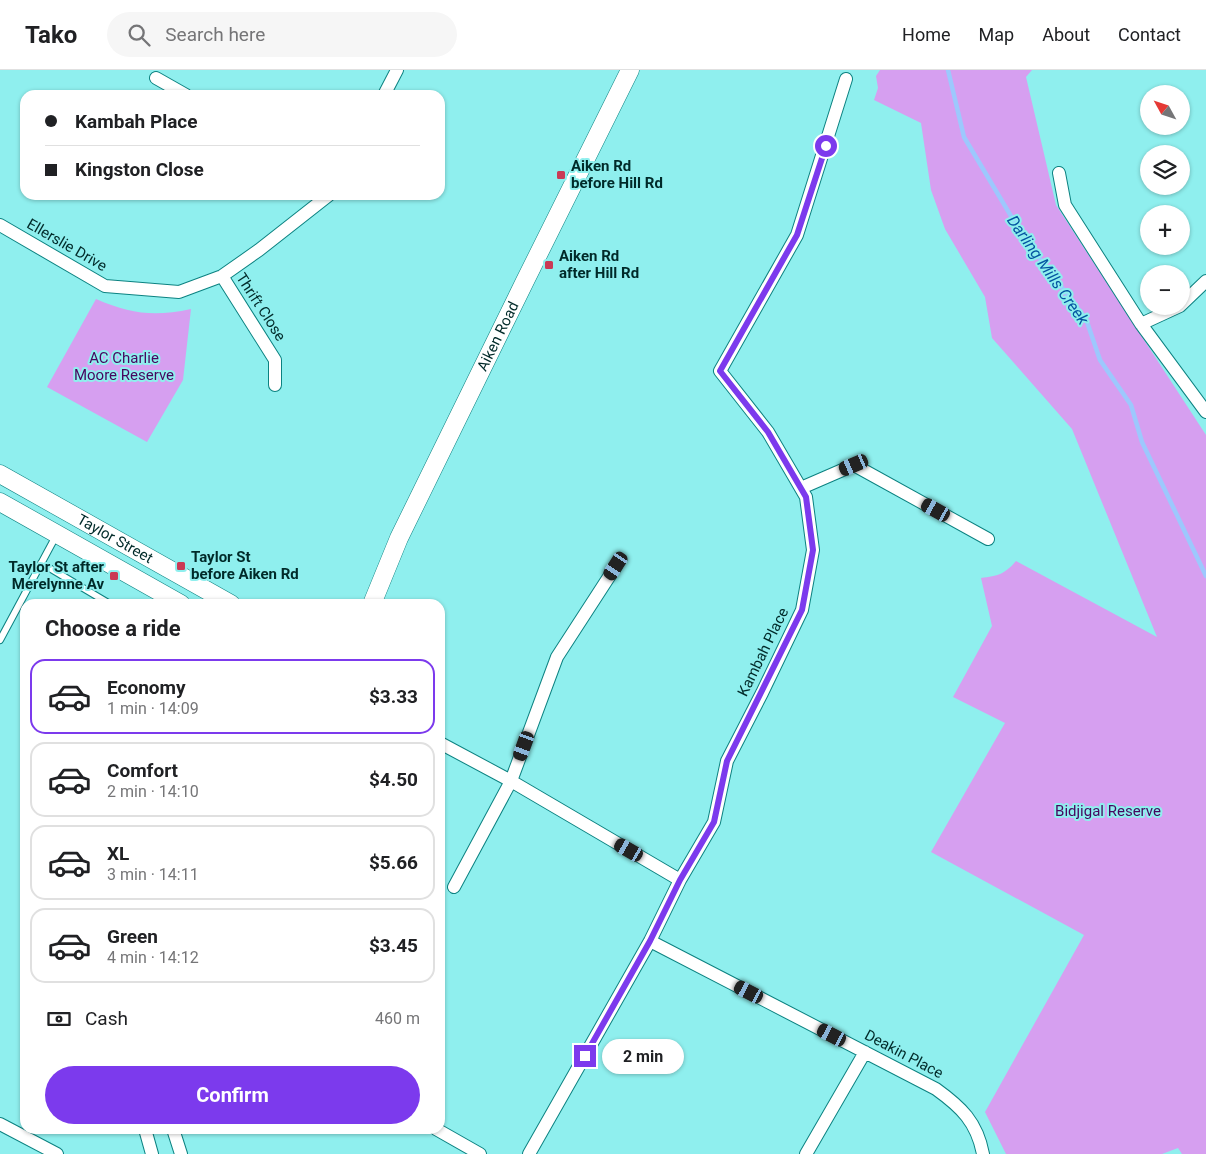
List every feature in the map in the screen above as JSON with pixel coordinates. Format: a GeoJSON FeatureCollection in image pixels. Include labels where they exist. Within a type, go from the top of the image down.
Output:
{"type":"FeatureCollection","features":[{"type":"Feature","properties":{"kind":"street"},"geometry":{"type":"LineString","coordinates":[[387,90],[398,70]]}},
{"type":"Feature","properties":{"kind":"street","name":"Aiken Road"},"geometry":{"type":"LineString","coordinates":[[374,599],[399,538],[630,70]]}},
{"type":"Feature","properties":{"kind":"street","name":"Kambah Place"},"geometry":{"type":"LineString","coordinates":[[529,1154],[650,941],[680,880],[714,822],[727,761],[802,610],[813,550],[806,497],[768,432],[720,371],[797,235],[845,75]]}},
{"type":"Feature","properties":{"kind":"street"},"geometry":{"type":"LineString","coordinates":[[156,78],[177,90]]}},
{"type":"Feature","properties":{"kind":"street"},"geometry":{"type":"LineString","coordinates":[[1059,173],[1065,205],[1141,324],[1206,412]]}},
{"type":"Feature","properties":{"kind":"street","name":"Ellerslie Drive"},"geometry":{"type":"LineString","coordinates":[[0,226],[105,286],[179,292],[222,276],[259,250],[323,200]]}},
{"type":"Feature","properties":{"kind":"street","name":"Thrift Close"},"geometry":{"type":"LineString","coordinates":[[222,276],[275,360],[276,384]]}},
{"type":"Feature","properties":{"kind":"street"},"geometry":{"type":"LineString","coordinates":[[1190,296],[1206,281]]}},
{"type":"Feature","properties":{"kind":"street"},"geometry":{"type":"LineString","coordinates":[[1141,324],[1160,315]]}},
{"type":"Feature","properties":{"kind":"street"},"geometry":{"type":"LineString","coordinates":[[801,488],[854,465],[988,539]]}},
{"type":"Feature","properties":{"kind":"street","name":"Taylor Street"},"geometry":{"type":"LineString","coordinates":[[0,474],[222,599]]}},
{"type":"Feature","properties":{"kind":"street","name":"Taylor Street"},"geometry":{"type":"LineString","coordinates":[[0,502],[172,599]]}},
{"type":"Feature","properties":{"kind":"street"},"geometry":{"type":"LineString","coordinates":[[454,887],[510,781],[557,657],[616,566]]}},
{"type":"Feature","properties":{"kind":"street"},"geometry":{"type":"LineString","coordinates":[[445,746],[510,781],[680,880]]}},
{"type":"Feature","properties":{"kind":"street","name":"Deakin Place"},"geometry":{"type":"LineString","coordinates":[[650,941],[936,1089],[958,1105],[975,1127],[983,1154]]}},
{"type":"Feature","properties":{"kind":"street"},"geometry":{"type":"LineString","coordinates":[[806,1154],[864,1052]]}},
{"type":"Feature","properties":{"kind":"street"},"geometry":{"type":"LineString","coordinates":[[0,1124],[57,1154]]}},
{"type":"Feature","properties":{"kind":"street"},"geometry":{"type":"LineString","coordinates":[[146,1134],[152,1154]]}},
{"type":"Feature","properties":{"kind":"street"},"geometry":{"type":"LineString","coordinates":[[174,1134],[176,1153]]}},
{"type":"Feature","properties":{"kind":"street"},"geometry":{"type":"LineString","coordinates":[[445,1134],[480,1154]]}},
{"type":"Feature","properties":{"kind":"lane"},"geometry":{"type":"LineString","coordinates":[[22,599],[57,533]]}},
{"type":"Feature","properties":{"kind":"lane"},"geometry":{"type":"LineString","coordinates":[[41,564],[101,599]]}},
{"type":"Feature","properties":{"kind":"lane"},"geometry":{"type":"LineString","coordinates":[[0,640],[20,603]]}},
{"type":"Feature","properties":{"kind":"green space","name":"Bidjigal Reserve"},"geometry":{"type":"Polygon","coordinates":[[[880,70],[1032,70],[1026,77],[1056,205],[1206,435],[1206,1154],[1182,1154],[1178,1148],[1162,1154],[1006,1154],[985,1112],[1084,935],[931,852],[1005,723],[953,697],[992,626],[981,578],[1001,574],[1016,561],[1157,637],[1072,429],[992,338],[985,297],[945,229],[931,190],[921,123],[874,100],[878,88],[876,76],[880,70]]]}},
{"type":"Feature","properties":{"kind":"green space","name":"AC Charlie Moore Reserve"},"geometry":{"type":"Polygon","coordinates":[[[96,299],[120,308],[143,313],[165,313],[191,309],[183,380],[147,442],[47,387],[96,299]]]}},
{"type":"Feature","properties":{"kind":"waterway","name":"Darling Mills Creek"},"geometry":{"type":"LineString","coordinates":[[948,70],[964,137],[1024,238],[1086,319],[1100,360],[1131,405],[1142,442],[1206,576]]}},
{"type":"Feature","properties":{"kind":"place","name":"Aiken Rd before Hill Rd"},"geometry":{"type":"Point","coordinates":[561,175]}},
{"type":"Feature","properties":{"kind":"place","name":"Aiken Rd after Hill Rd"},"geometry":{"type":"Point","coordinates":[549,265]}},
{"type":"Feature","properties":{"kind":"place","name":"Taylor St before Aiken Rd"},"geometry":{"type":"Point","coordinates":[181,566]}},
{"type":"Feature","properties":{"kind":"place","name":"Taylor St after Merelynne Av"},"geometry":{"type":"Point","coordinates":[114,576]}},
{"type":"Feature","properties":{"kind":"route"},"geometry":{"type":"LineString","coordinates":[[585,1056],[650,941],[680,880],[714,822],[727,761],[802,610],[813,550],[806,497],[768,432],[720,371],[797,235],[826,146]]}}]}
